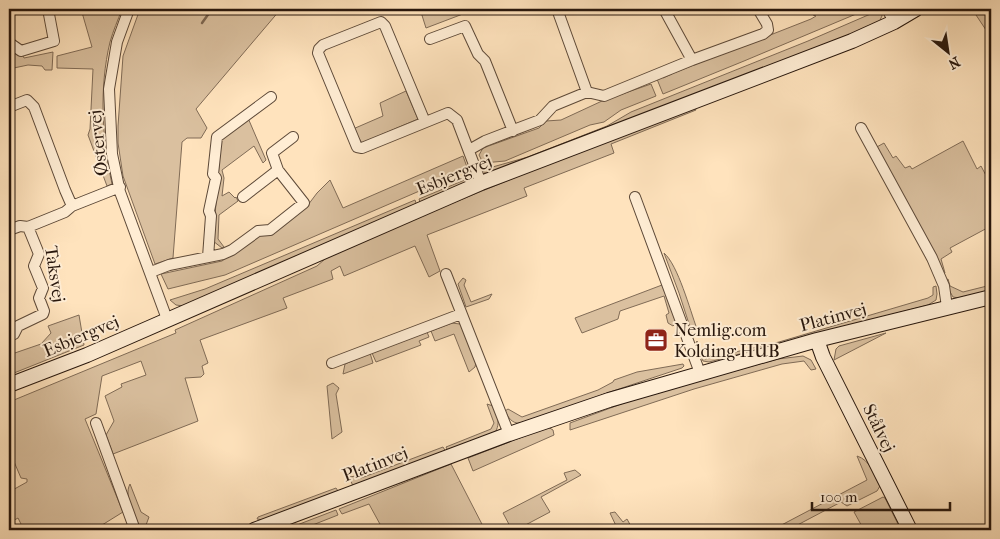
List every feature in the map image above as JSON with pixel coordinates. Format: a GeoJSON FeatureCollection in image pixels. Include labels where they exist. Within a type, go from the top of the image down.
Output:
{"type":"FeatureCollection","features":[{"type":"Feature","properties":{"kind":"street"},"geometry":{"type":"LineString","coordinates":[[9,44],[21,51],[54,41],[48,9]]}},
{"type":"Feature","properties":{"kind":"street","name":"Østervej"},"geometry":{"type":"LineString","coordinates":[[129,9],[117,42],[109,89],[112,154],[120,187],[167,319]]}},
{"type":"Feature","properties":{"kind":"street"},"geometry":{"type":"LineString","coordinates":[[557,9],[587,92]]}},
{"type":"Feature","properties":{"kind":"street"},"geometry":{"type":"LineString","coordinates":[[664,9],[692,60]]}},
{"type":"Feature","properties":{"kind":"street"},"geometry":{"type":"LineString","coordinates":[[469,150],[540,120],[552,106],[587,92],[604,96],[692,60],[763,34],[768,30],[758,9]]}},
{"type":"Feature","properties":{"kind":"street"},"geometry":{"type":"LineString","coordinates":[[887,9],[894,22]]}},
{"type":"Feature","properties":{"kind":"street","name":"Esbjergvej"},"geometry":{"type":"LineString","coordinates":[[9,385],[87,355],[481,183],[750,81],[894,22],[916,9]]}},
{"type":"Feature","properties":{"kind":"street"},"geometry":{"type":"LineString","coordinates":[[426,122],[385,26],[381,22],[323,45],[319,49],[318,53],[357,147],[362,148],[426,122],[448,113],[457,120],[481,183]]}},
{"type":"Feature","properties":{"kind":"street"},"geometry":{"type":"LineString","coordinates":[[430,39],[465,26],[478,54],[485,61],[513,131]]}},
{"type":"Feature","properties":{"kind":"street"},"geometry":{"type":"LineString","coordinates":[[208,257],[211,216],[209,211],[216,178],[213,174],[217,137],[270,97]]}},
{"type":"Feature","properties":{"kind":"street"},"geometry":{"type":"LineString","coordinates":[[9,107],[27,100],[34,107],[72,206]]}},
{"type":"Feature","properties":{"kind":"street"},"geometry":{"type":"LineString","coordinates":[[861,128],[932,258],[944,286],[947,307]]}},
{"type":"Feature","properties":{"kind":"street"},"geometry":{"type":"LineString","coordinates":[[150,272],[170,264],[223,254],[232,250],[258,231],[270,230],[304,203],[278,170],[272,153],[293,136]]}},
{"type":"Feature","properties":{"kind":"street"},"geometry":{"type":"LineString","coordinates":[[243,197],[278,170]]}},
{"type":"Feature","properties":{"kind":"street","name":"Taksvej"},"geometry":{"type":"LineString","coordinates":[[9,230],[20,226],[28,227],[65,212],[72,206],[120,187]]}},
{"type":"Feature","properties":{"kind":"street"},"geometry":{"type":"LineString","coordinates":[[635,197],[700,373]]}},
{"type":"Feature","properties":{"kind":"street","name":"Taksvej"},"geometry":{"type":"LineString","coordinates":[[9,336],[14,334],[18,326],[43,314],[44,310],[39,298],[43,288],[34,266],[39,254],[28,227]]}},
{"type":"Feature","properties":{"kind":"street"},"geometry":{"type":"LineString","coordinates":[[446,274],[509,434]]}},
{"type":"Feature","properties":{"kind":"street","name":"Platinvej"},"geometry":{"type":"LineString","coordinates":[[254,530],[509,434],[609,400],[818,340],[991,297]]}},
{"type":"Feature","properties":{"kind":"street"},"geometry":{"type":"LineString","coordinates":[[332,363],[462,314]]}},
{"type":"Feature","properties":{"kind":"street","name":"Stålvej"},"geometry":{"type":"LineString","coordinates":[[818,340],[823,357],[910,530]]}},
{"type":"Feature","properties":{"kind":"street"},"geometry":{"type":"LineString","coordinates":[[96,423],[135,530]]}},
{"type":"Feature","properties":{"kind":"shaded area"},"geometry":{"type":"Polygon","coordinates":[[[81,9],[122,9],[110,42],[104,77],[104,131],[112,184],[107,186],[88,135],[90,129],[93,69],[57,68],[57,56],[92,47],[81,9]]]}},
{"type":"Feature","properties":{"kind":"shaded area"},"geometry":{"type":"Polygon","coordinates":[[[140,9],[284,9],[280,10],[196,109],[207,128],[201,138],[187,138],[182,142],[173,258],[155,264],[123,176],[118,143],[123,56],[140,9]]]}},
{"type":"Feature","properties":{"kind":"shaded area"},"geometry":{"type":"Polygon","coordinates":[[[420,9],[476,9],[426,28],[420,9]]]}},
{"type":"Feature","properties":{"kind":"shaded area"},"geometry":{"type":"Polygon","coordinates":[[[809,9],[868,9],[663,94],[657,79],[661,75],[663,78],[672,74],[671,71],[676,72],[811,19],[816,16],[809,9]]]}},
{"type":"Feature","properties":{"kind":"shaded area"},"geometry":{"type":"Polygon","coordinates":[[[882,9],[882,16],[879,22],[842,39],[490,177],[482,170],[528,157],[607,126],[631,112],[808,41],[882,9]]]}},
{"type":"Feature","properties":{"kind":"shaded area"},"geometry":{"type":"Polygon","coordinates":[[[969,9],[991,9],[991,31],[988,33],[974,12],[969,9]]]}},
{"type":"Feature","properties":{"kind":"shaded area"},"geometry":{"type":"Polygon","coordinates":[[[16,51],[22,54],[24,58],[53,52],[52,70],[45,70],[42,66],[28,65],[9,69],[9,54],[16,51]]]}},
{"type":"Feature","properties":{"kind":"shaded area"},"geometry":{"type":"Polygon","coordinates":[[[651,84],[656,96],[621,110],[604,122],[590,125],[505,161],[483,163],[479,155],[483,148],[539,128],[546,121],[561,120],[602,101],[651,84]]]}},
{"type":"Feature","properties":{"kind":"shaded area"},"geometry":{"type":"Polygon","coordinates":[[[406,91],[418,119],[362,143],[353,129],[383,116],[380,103],[406,91]]]}},
{"type":"Feature","properties":{"kind":"shaded area"},"geometry":{"type":"Polygon","coordinates":[[[695,108],[696,110],[611,144],[614,153],[524,188],[527,196],[427,235],[440,271],[429,277],[415,246],[344,276],[340,266],[331,271],[333,279],[283,298],[287,308],[200,340],[208,363],[202,366],[204,374],[201,377],[185,378],[198,421],[113,454],[106,435],[114,421],[105,396],[122,387],[121,384],[146,375],[141,361],[102,376],[96,414],[85,419],[123,512],[94,530],[24,530],[18,518],[9,523],[9,492],[27,482],[27,479],[21,478],[9,450],[9,397],[14,400],[176,333],[175,330],[317,266],[333,252],[548,164],[695,108]]]}},
{"type":"Feature","properties":{"kind":"shaded area"},"geometry":{"type":"Polygon","coordinates":[[[248,118],[266,160],[263,163],[254,146],[222,170],[224,178],[222,196],[229,192],[238,201],[219,215],[218,239],[224,247],[222,248],[213,241],[221,140],[248,118]]]}},
{"type":"Feature","properties":{"kind":"shaded area"},"geometry":{"type":"Polygon","coordinates":[[[963,141],[977,169],[981,166],[991,185],[991,226],[950,248],[952,252],[941,259],[945,273],[942,274],[875,148],[884,143],[893,158],[896,156],[905,168],[910,166],[912,169],[963,141]]]}},
{"type":"Feature","properties":{"kind":"shaded area"},"geometry":{"type":"Polygon","coordinates":[[[463,156],[468,170],[225,275],[168,289],[161,274],[222,261],[258,234],[270,235],[308,205],[330,180],[343,208],[463,156]]]}},
{"type":"Feature","properties":{"kind":"shaded area"},"geometry":{"type":"Polygon","coordinates":[[[474,174],[474,180],[421,205],[419,199],[467,179],[474,174]]]}},
{"type":"Feature","properties":{"kind":"shaded area"},"geometry":{"type":"Polygon","coordinates":[[[415,200],[417,206],[184,306],[176,305],[170,300],[205,289],[415,200]]]}},
{"type":"Feature","properties":{"kind":"shaded area"},"geometry":{"type":"Polygon","coordinates":[[[664,253],[679,277],[697,329],[691,330],[664,253]]]}},
{"type":"Feature","properties":{"kind":"shaded area"},"geometry":{"type":"Polygon","coordinates":[[[463,278],[466,280],[464,285],[471,302],[492,294],[489,299],[466,307],[458,284],[463,278]]]}},
{"type":"Feature","properties":{"kind":"shaded area"},"geometry":{"type":"Polygon","coordinates":[[[948,279],[950,286],[963,292],[991,285],[991,290],[959,298],[953,297],[944,281],[948,279]]]}},
{"type":"Feature","properties":{"kind":"shaded area"},"geometry":{"type":"Polygon","coordinates":[[[662,285],[666,286],[676,315],[676,323],[673,326],[668,323],[666,315],[669,313],[664,296],[620,311],[618,319],[582,333],[575,318],[662,285]]]}},
{"type":"Feature","properties":{"kind":"shaded area"},"geometry":{"type":"Polygon","coordinates":[[[936,286],[936,300],[928,305],[709,362],[703,361],[695,345],[697,341],[705,359],[779,342],[928,298],[933,295],[933,287],[936,286]]]}},
{"type":"Feature","properties":{"kind":"shaded area"},"geometry":{"type":"Polygon","coordinates":[[[79,315],[84,345],[9,375],[9,355],[41,344],[51,333],[48,326],[79,315]]]}},
{"type":"Feature","properties":{"kind":"shaded area"},"geometry":{"type":"Polygon","coordinates":[[[452,323],[460,324],[464,328],[476,362],[475,367],[469,372],[454,334],[435,341],[431,331],[452,323]]]}},
{"type":"Feature","properties":{"kind":"shaded area"},"geometry":{"type":"Polygon","coordinates":[[[427,332],[429,337],[419,341],[421,345],[376,362],[372,353],[427,332]]]}},
{"type":"Feature","properties":{"kind":"shaded area"},"geometry":{"type":"Polygon","coordinates":[[[886,333],[834,360],[836,349],[839,346],[886,333]]]}},
{"type":"Feature","properties":{"kind":"shaded area"},"geometry":{"type":"Polygon","coordinates":[[[370,353],[373,363],[343,374],[345,364],[370,353]]]}},
{"type":"Feature","properties":{"kind":"shaded area"},"geometry":{"type":"Polygon","coordinates":[[[803,356],[811,360],[816,369],[811,370],[804,361],[782,364],[694,389],[570,430],[570,423],[632,400],[778,359],[803,356]]]}},
{"type":"Feature","properties":{"kind":"shaded area"},"geometry":{"type":"Polygon","coordinates":[[[683,364],[682,368],[520,423],[509,418],[505,411],[508,409],[522,417],[598,390],[614,380],[637,372],[683,364]]]}},
{"type":"Feature","properties":{"kind":"shaded area"},"geometry":{"type":"Polygon","coordinates":[[[333,383],[339,388],[336,394],[342,432],[332,439],[327,386],[333,383]]]}},
{"type":"Feature","properties":{"kind":"shaded area"},"geometry":{"type":"Polygon","coordinates":[[[487,404],[493,406],[498,420],[496,431],[493,435],[448,451],[446,447],[491,429],[494,423],[487,404]]]}},
{"type":"Feature","properties":{"kind":"shaded area"},"geometry":{"type":"Polygon","coordinates":[[[548,427],[553,430],[554,435],[473,471],[468,458],[548,427]]]}},
{"type":"Feature","properties":{"kind":"shaded area"},"geometry":{"type":"Polygon","coordinates":[[[443,447],[446,452],[353,486],[349,477],[356,476],[361,478],[443,447]]]}},
{"type":"Feature","properties":{"kind":"shaded area"},"geometry":{"type":"Polygon","coordinates":[[[857,456],[871,468],[880,486],[877,491],[847,506],[841,502],[788,530],[772,530],[867,480],[857,456]]]}},
{"type":"Feature","properties":{"kind":"shaded area"},"geometry":{"type":"Polygon","coordinates":[[[451,464],[485,530],[380,530],[381,526],[369,504],[342,514],[339,509],[451,464]]]}},
{"type":"Feature","properties":{"kind":"shaded area"},"geometry":{"type":"Polygon","coordinates":[[[575,470],[581,475],[541,497],[550,512],[516,530],[512,530],[503,513],[567,480],[564,473],[575,470]]]}},
{"type":"Feature","properties":{"kind":"shaded area"},"geometry":{"type":"Polygon","coordinates":[[[130,484],[141,512],[149,517],[146,525],[147,530],[141,530],[131,507],[128,495],[130,484]]]}},
{"type":"Feature","properties":{"kind":"shaded area"},"geometry":{"type":"Polygon","coordinates":[[[336,488],[338,491],[336,494],[264,520],[257,519],[258,517],[336,488]]]}},
{"type":"Feature","properties":{"kind":"shaded area"},"geometry":{"type":"Polygon","coordinates":[[[883,497],[901,530],[864,530],[854,512],[883,497]]]}},
{"type":"Feature","properties":{"kind":"shaded area"},"geometry":{"type":"Polygon","coordinates":[[[336,510],[338,515],[300,530],[284,530],[336,510]]]}},
{"type":"Feature","properties":{"kind":"shaded area"},"geometry":{"type":"Polygon","coordinates":[[[615,512],[623,522],[627,519],[633,530],[618,530],[610,513],[615,512]]]}},
{"type":"Feature","properties":{"kind":"waterway"},"geometry":{"type":"LineString","coordinates":[[202,23],[212,9]]}},
{"type":"Feature","properties":{"kind":"place","name":"Nemlig.com Kolding HUB"},"geometry":{"type":"Point","coordinates":[656,340]}}]}
